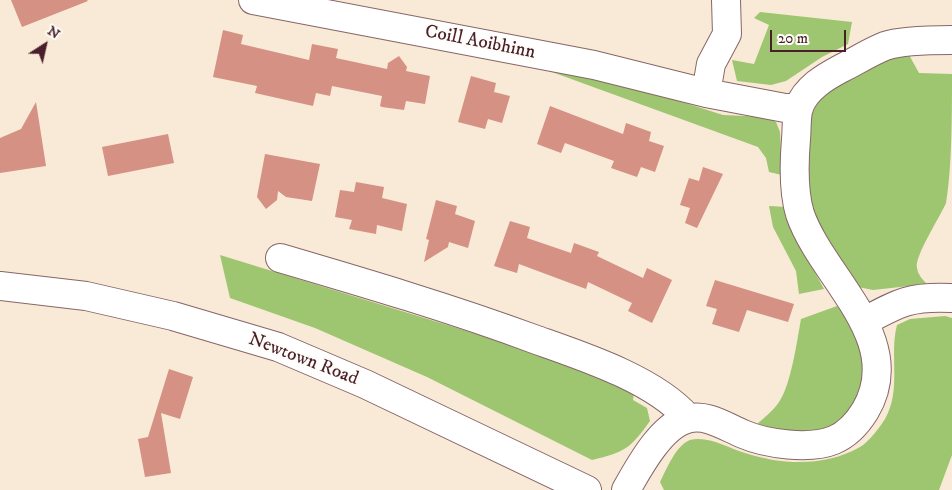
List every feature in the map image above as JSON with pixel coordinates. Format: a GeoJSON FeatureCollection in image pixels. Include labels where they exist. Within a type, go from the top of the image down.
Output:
{"type":"FeatureCollection","features":[{"type":"Feature","properties":{"kind":"street","name":"Coill Aoibhinn"},"geometry":{"type":"LineString","coordinates":[[253,0],[594,65],[706,93],[784,108],[799,108]]}},
{"type":"Feature","properties":{"kind":"street"},"geometry":{"type":"LineString","coordinates":[[706,93],[711,64],[726,34],[726,0]]}},
{"type":"Feature","properties":{"kind":"street"},"geometry":{"type":"LineString","coordinates":[[626,490],[644,459],[671,427],[688,418],[705,418],[746,436],[780,443],[804,445],[833,441],[855,427],[875,392],[877,370],[874,346],[865,321],[819,253],[800,213],[794,165],[799,108],[810,90],[826,76],[886,46],[952,40]]}},
{"type":"Feature","properties":{"kind":"street"},"geometry":{"type":"LineString","coordinates":[[280,258],[446,307],[575,353],[646,385],[676,405],[688,418]]}},
{"type":"Feature","properties":{"kind":"street","name":"Newtown Road"},"geometry":{"type":"LineString","coordinates":[[0,286],[96,298],[173,316],[278,347],[365,384],[587,490]]}},
{"type":"Feature","properties":{"kind":"street"},"geometry":{"type":"LineString","coordinates":[[865,321],[896,304],[928,297],[952,298]]}},
{"type":"Feature","properties":{"kind":"green space"},"geometry":{"type":"Polygon","coordinates":[[[760,12],[852,22],[848,44],[822,57],[786,81],[771,85],[737,81],[732,60],[754,64],[769,25],[754,18],[760,12]]]}},
{"type":"Feature","properties":{"kind":"green space"},"geometry":{"type":"Polygon","coordinates":[[[908,53],[919,73],[952,74],[951,157],[946,203],[923,246],[917,263],[918,273],[927,284],[873,290],[858,287],[830,245],[817,218],[812,203],[809,180],[809,128],[811,117],[819,101],[840,82],[882,61],[908,53]]]}},
{"type":"Feature","properties":{"kind":"green space"},"geometry":{"type":"Polygon","coordinates":[[[541,68],[651,92],[723,115],[768,117],[776,122],[780,132],[782,175],[769,172],[766,158],[758,147],[541,68]]]}},
{"type":"Feature","properties":{"kind":"green space"},"geometry":{"type":"Polygon","coordinates":[[[769,206],[787,207],[798,242],[824,289],[799,294],[796,271],[773,227],[769,206]]]}},
{"type":"Feature","properties":{"kind":"green space"},"geometry":{"type":"Polygon","coordinates":[[[220,255],[538,353],[634,393],[633,400],[647,408],[650,421],[632,444],[620,452],[592,460],[427,377],[315,328],[230,298],[220,255]]]}},
{"type":"Feature","properties":{"kind":"green space"},"geometry":{"type":"Polygon","coordinates":[[[837,306],[857,330],[864,355],[862,383],[851,410],[843,420],[833,427],[815,432],[785,430],[757,424],[779,402],[787,385],[801,319],[837,306]]]}},
{"type":"Feature","properties":{"kind":"green space"},"geometry":{"type":"Polygon","coordinates":[[[945,316],[952,318],[952,455],[939,490],[664,490],[660,482],[668,465],[680,447],[690,440],[704,439],[759,457],[788,462],[818,461],[847,453],[860,447],[877,430],[890,408],[893,396],[894,348],[897,325],[910,319],[945,316]]]}},
{"type":"Feature","properties":{"kind":"building"},"geometry":{"type":"Polygon","coordinates":[[[11,0],[87,0],[88,1],[22,27],[11,0]]]}},
{"type":"Feature","properties":{"kind":"building"},"geometry":{"type":"Polygon","coordinates":[[[223,30],[243,35],[241,44],[309,60],[312,44],[338,49],[336,58],[387,69],[388,63],[399,56],[407,67],[406,71],[430,76],[425,104],[406,101],[404,110],[382,107],[380,106],[382,96],[332,86],[330,96],[316,93],[313,106],[255,93],[257,86],[213,77],[223,30]]]}},
{"type":"Feature","properties":{"kind":"building"},"geometry":{"type":"Polygon","coordinates":[[[471,76],[496,83],[494,92],[510,96],[502,123],[488,119],[485,129],[458,122],[471,76]]]}},
{"type":"Feature","properties":{"kind":"building"},"geometry":{"type":"Polygon","coordinates":[[[36,102],[46,166],[0,173],[0,138],[21,129],[36,102]]]}},
{"type":"Feature","properties":{"kind":"building"},"geometry":{"type":"Polygon","coordinates":[[[550,106],[623,134],[626,123],[651,132],[649,141],[664,146],[655,172],[641,167],[637,177],[611,168],[614,161],[565,143],[561,153],[537,144],[550,106]]]}},
{"type":"Feature","properties":{"kind":"building"},"geometry":{"type":"Polygon","coordinates":[[[168,134],[174,163],[108,176],[102,147],[168,134]]]}},
{"type":"Feature","properties":{"kind":"building"},"geometry":{"type":"Polygon","coordinates":[[[265,154],[320,164],[312,201],[286,197],[278,191],[277,200],[266,209],[257,197],[265,154]]]}},
{"type":"Feature","properties":{"kind":"building"},"geometry":{"type":"Polygon","coordinates":[[[703,167],[723,174],[697,228],[685,223],[690,208],[680,205],[689,178],[699,181],[703,167]]]}},
{"type":"Feature","properties":{"kind":"building"},"geometry":{"type":"Polygon","coordinates":[[[356,182],[384,187],[382,198],[407,204],[402,231],[377,225],[376,234],[349,229],[352,220],[335,217],[340,190],[354,192],[356,182]]]}},
{"type":"Feature","properties":{"kind":"building"},"geometry":{"type":"Polygon","coordinates":[[[436,200],[457,206],[455,214],[475,221],[468,248],[449,242],[448,247],[424,262],[429,240],[426,239],[436,200]]]}},
{"type":"Feature","properties":{"kind":"building"},"geometry":{"type":"Polygon","coordinates":[[[510,221],[530,227],[527,238],[571,253],[574,243],[599,252],[597,256],[643,278],[647,268],[672,280],[652,323],[628,311],[632,303],[588,282],[586,289],[519,264],[517,273],[494,266],[510,221]]]}},
{"type":"Feature","properties":{"kind":"building"},"geometry":{"type":"Polygon","coordinates":[[[715,280],[794,304],[788,322],[747,310],[739,332],[712,324],[717,309],[706,306],[715,280]]]}},
{"type":"Feature","properties":{"kind":"building"},"geometry":{"type":"Polygon","coordinates":[[[169,369],[193,377],[180,419],[161,413],[171,473],[145,477],[138,439],[148,437],[169,369]]]}}]}
